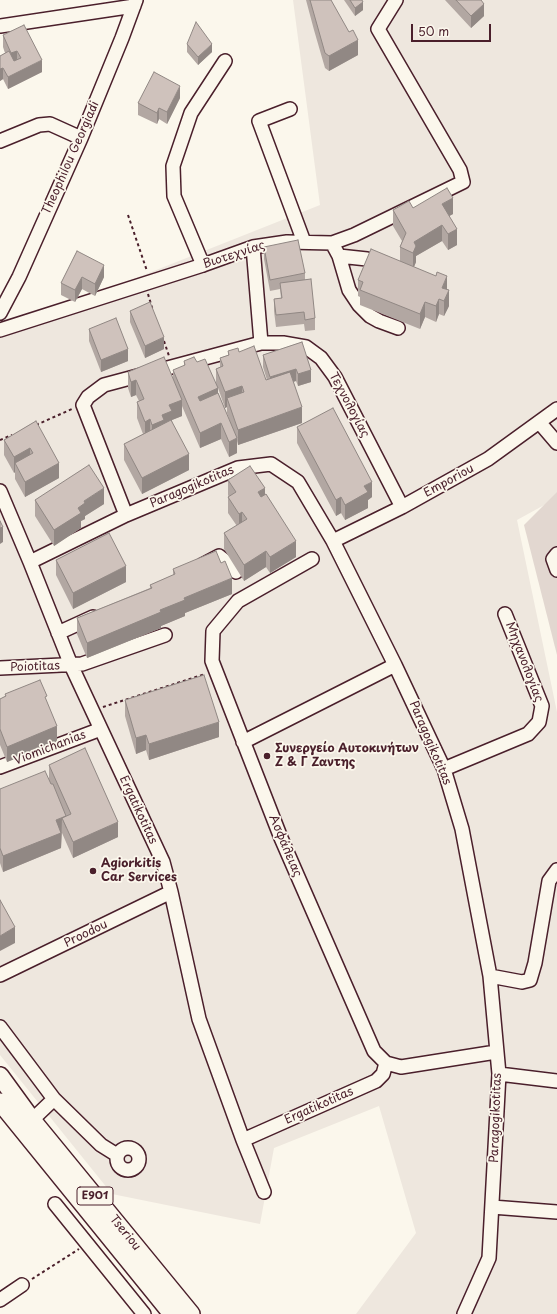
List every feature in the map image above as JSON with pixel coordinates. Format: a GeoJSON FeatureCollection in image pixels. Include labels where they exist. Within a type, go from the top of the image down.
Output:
{"type":"FeatureCollection","features":[{"type":"Feature","properties":{"kind":"main road","name":"Tseriou"},"geometry":{"type":"LineString","coordinates":[[0,1076],[32,1120],[191,1314]]}},
{"type":"Feature","properties":{"kind":"main road","name":"Tseriou"},"geometry":{"type":"LineString","coordinates":[[0,1102],[172,1314]]}},
{"type":"Feature","properties":{"kind":"street","name":"Βιοτεχνίας"},"geometry":{"type":"LineString","coordinates":[[0,330],[203,265],[253,247],[287,242],[332,243],[354,235],[463,182],[460,170],[378,29],[396,0]]}},
{"type":"Feature","properties":{"kind":"street"},"geometry":{"type":"LineString","coordinates":[[0,26],[135,3]]}},
{"type":"Feature","properties":{"kind":"street","name":"Theophilou Georgiadi"},"geometry":{"type":"LineString","coordinates":[[0,313],[19,277],[81,138],[135,3]]}},
{"type":"Feature","properties":{"kind":"street"},"geometry":{"type":"LineString","coordinates":[[203,265],[174,196],[173,166],[191,113],[226,61]]}},
{"type":"Feature","properties":{"kind":"street"},"geometry":{"type":"LineString","coordinates":[[290,109],[259,121],[304,242]]}},
{"type":"Feature","properties":{"kind":"street"},"geometry":{"type":"LineString","coordinates":[[0,141],[39,125],[50,124],[81,138]]}},
{"type":"Feature","properties":{"kind":"street"},"geometry":{"type":"LineString","coordinates":[[332,243],[339,256],[349,290],[359,305],[370,316],[398,328]]}},
{"type":"Feature","properties":{"kind":"street"},"geometry":{"type":"LineString","coordinates":[[253,247],[260,343]]}},
{"type":"Feature","properties":{"kind":"street"},"geometry":{"type":"LineString","coordinates":[[339,256],[367,258],[394,266]]}},
{"type":"Feature","properties":{"kind":"street","name":"Τεχνολογίας"},"geometry":{"type":"LineString","coordinates":[[83,404],[88,397],[104,385],[260,343],[283,343],[306,347],[321,358],[335,377],[402,507]]}},
{"type":"Feature","properties":{"kind":"street"},"geometry":{"type":"LineString","coordinates":[[83,404],[126,514]]}},
{"type":"Feature","properties":{"kind":"street","name":"Emporiou"},"geometry":{"type":"LineString","coordinates":[[333,541],[402,507],[488,459],[557,409]]}},
{"type":"Feature","properties":{"kind":"street"},"geometry":{"type":"LineString","coordinates":[[539,422],[557,444]]}},
{"type":"Feature","properties":{"kind":"street","name":"Paragogikotitas"},"geometry":{"type":"LineString","coordinates":[[30,562],[126,514],[238,468],[271,464],[298,482],[333,541],[395,665],[444,769],[462,829],[490,976],[499,1074],[489,1258],[464,1314]]}},
{"type":"Feature","properties":{"kind":"street","name":"Ergatikotitas"},"geometry":{"type":"LineString","coordinates":[[0,491],[30,562],[70,665],[163,862],[199,1019],[243,1140],[264,1192]]}},
{"type":"Feature","properties":{"kind":"street"},"geometry":{"type":"LineString","coordinates":[[557,554],[553,559],[557,570]]}},
{"type":"Feature","properties":{"kind":"street"},"geometry":{"type":"LineString","coordinates":[[193,570],[219,556],[233,567],[236,572]]}},
{"type":"Feature","properties":{"kind":"street","name":"Ασφάλειας"},"geometry":{"type":"LineString","coordinates":[[312,559],[238,601],[213,631],[212,661],[281,838],[374,1051],[386,1063]]}},
{"type":"Feature","properties":{"kind":"street"},"geometry":{"type":"LineString","coordinates":[[58,633],[101,614]]}},
{"type":"Feature","properties":{"kind":"street","name":"Μηχανολογίας"},"geometry":{"type":"LineString","coordinates":[[444,769],[528,734],[539,722],[542,706],[505,614]]}},
{"type":"Feature","properties":{"kind":"street","name":"Poiotitas"},"geometry":{"type":"LineString","coordinates":[[0,668],[82,664],[165,635]]}},
{"type":"Feature","properties":{"kind":"street"},"geometry":{"type":"LineString","coordinates":[[243,742],[395,665]]}},
{"type":"Feature","properties":{"kind":"street","name":"Viomichanias"},"geometry":{"type":"LineString","coordinates":[[0,767],[101,729]]}},
{"type":"Feature","properties":{"kind":"street"},"geometry":{"type":"LineString","coordinates":[[490,976],[522,982],[530,980],[535,962],[549,880],[557,870]]}},
{"type":"Feature","properties":{"kind":"street","name":"Proodou"},"geometry":{"type":"LineString","coordinates":[[0,975],[171,892]]}},
{"type":"Feature","properties":{"kind":"street"},"geometry":{"type":"LineString","coordinates":[[0,1027],[54,1099],[101,1145],[117,1154]]}},
{"type":"Feature","properties":{"kind":"street"},"geometry":{"type":"LineString","coordinates":[[386,1063],[401,1067],[496,1052]]}},
{"type":"Feature","properties":{"kind":"street","name":"Ergatikotitas"},"geometry":{"type":"LineString","coordinates":[[243,1140],[376,1081],[382,1074],[386,1063]]}},
{"type":"Feature","properties":{"kind":"street"},"geometry":{"type":"LineString","coordinates":[[499,1074],[557,1081]]}},
{"type":"Feature","properties":{"kind":"street"},"geometry":{"type":"LineString","coordinates":[[32,1120],[54,1099]]}},
{"type":"Feature","properties":{"kind":"street"},"geometry":{"type":"LineString","coordinates":[[55,1204],[144,1314]]}},
{"type":"Feature","properties":{"kind":"street"},"geometry":{"type":"LineString","coordinates":[[492,1208],[557,1212]]}},
{"type":"Feature","properties":{"kind":"street"},"geometry":{"type":"LineString","coordinates":[[0,1300],[22,1286]]}},
{"type":"Feature","properties":{"kind":"path"},"geometry":{"type":"LineString","coordinates":[[128,215],[154,314]]}},
{"type":"Feature","properties":{"kind":"path"},"geometry":{"type":"LineString","coordinates":[[162,337],[173,367]]}},
{"type":"Feature","properties":{"kind":"path"},"geometry":{"type":"LineString","coordinates":[[35,425],[83,404]]}},
{"type":"Feature","properties":{"kind":"path"},"geometry":{"type":"LineString","coordinates":[[0,440],[14,434]]}},
{"type":"Feature","properties":{"kind":"path"},"geometry":{"type":"LineString","coordinates":[[92,711],[215,670]]}},
{"type":"Feature","properties":{"kind":"path"},"geometry":{"type":"LineString","coordinates":[[22,1286],[87,1244]]}},
{"type":"Feature","properties":{"kind":"shaded area"},"geometry":{"type":"Polygon","coordinates":[[[293,0],[557,0],[557,498],[517,520],[557,712],[557,1314],[356,1314],[416,1233],[379,1106],[274,1148],[260,1224],[112,1194],[0,1055],[0,332],[320,205],[293,0]]]}},
{"type":"Feature","properties":{"kind":"shaded area"},"geometry":{"type":"Polygon","coordinates":[[[557,492],[557,655],[524,525],[557,492]]]}},
{"type":"Feature","properties":{"kind":"building"},"geometry":{"type":"Polygon","coordinates":[[[310,0],[331,0],[349,32],[353,30],[358,40],[329,56],[325,53],[310,0]]]}},
{"type":"Feature","properties":{"kind":"building"},"geometry":{"type":"Polygon","coordinates":[[[350,0],[362,0],[363,2],[355,8],[350,0]]]}},
{"type":"Feature","properties":{"kind":"building"},"geometry":{"type":"Polygon","coordinates":[[[456,0],[481,0],[484,4],[471,16],[456,0]]]}},
{"type":"Feature","properties":{"kind":"building"},"geometry":{"type":"Polygon","coordinates":[[[196,22],[212,44],[198,57],[187,44],[196,22]]]}},
{"type":"Feature","properties":{"kind":"building"},"geometry":{"type":"Polygon","coordinates":[[[24,25],[42,60],[8,77],[3,68],[0,69],[0,56],[9,51],[14,61],[21,58],[17,51],[11,53],[3,35],[24,25]]]}},
{"type":"Feature","properties":{"kind":"building"},"geometry":{"type":"Polygon","coordinates":[[[154,72],[180,86],[167,112],[159,108],[157,113],[138,103],[154,72]]]}},
{"type":"Feature","properties":{"kind":"building"},"geometry":{"type":"Polygon","coordinates":[[[447,188],[453,198],[442,204],[457,229],[448,234],[442,225],[414,242],[416,246],[413,253],[400,247],[406,233],[393,210],[409,201],[413,208],[447,188]]]}},
{"type":"Feature","properties":{"kind":"building"},"geometry":{"type":"Polygon","coordinates":[[[298,240],[305,273],[270,280],[264,247],[298,240]]]}},
{"type":"Feature","properties":{"kind":"building"},"geometry":{"type":"Polygon","coordinates":[[[371,249],[436,276],[437,272],[447,276],[442,288],[449,290],[444,301],[439,299],[436,306],[425,302],[420,314],[360,290],[363,282],[358,280],[371,249]]]}},
{"type":"Feature","properties":{"kind":"building"},"geometry":{"type":"Polygon","coordinates":[[[77,251],[104,265],[95,284],[82,277],[75,290],[61,283],[77,251]]]}},
{"type":"Feature","properties":{"kind":"building"},"geometry":{"type":"Polygon","coordinates":[[[311,279],[315,318],[305,320],[304,312],[276,315],[274,299],[282,298],[280,283],[311,279]]]}},
{"type":"Feature","properties":{"kind":"building"},"geometry":{"type":"Polygon","coordinates":[[[150,302],[164,337],[145,346],[130,311],[150,302]]]}},
{"type":"Feature","properties":{"kind":"building"},"geometry":{"type":"Polygon","coordinates":[[[116,318],[128,349],[101,360],[89,329],[116,318]]]}},
{"type":"Feature","properties":{"kind":"building"},"geometry":{"type":"Polygon","coordinates":[[[302,342],[311,370],[298,374],[296,369],[270,377],[263,355],[302,342]]]}},
{"type":"Feature","properties":{"kind":"building"},"geometry":{"type":"Polygon","coordinates":[[[254,346],[266,380],[290,372],[302,407],[238,430],[227,398],[244,392],[242,386],[225,392],[216,369],[223,366],[220,358],[229,355],[228,351],[238,348],[239,352],[254,346]]]}},
{"type":"Feature","properties":{"kind":"building"},"geometry":{"type":"Polygon","coordinates":[[[164,357],[182,400],[169,405],[172,411],[162,415],[164,420],[152,425],[150,419],[145,422],[137,402],[144,399],[136,380],[131,382],[128,372],[164,357]]]}},
{"type":"Feature","properties":{"kind":"building"},"geometry":{"type":"Polygon","coordinates":[[[194,357],[197,362],[205,359],[218,388],[198,397],[200,401],[218,393],[237,438],[229,442],[221,423],[200,433],[173,370],[185,365],[184,361],[194,357]]]}},
{"type":"Feature","properties":{"kind":"building"},"geometry":{"type":"Polygon","coordinates":[[[333,408],[372,482],[364,486],[368,492],[345,505],[341,497],[336,500],[297,427],[333,408]]]}},
{"type":"Feature","properties":{"kind":"building"},"geometry":{"type":"Polygon","coordinates":[[[171,420],[189,454],[142,478],[124,444],[171,420]]]}},
{"type":"Feature","properties":{"kind":"building"},"geometry":{"type":"Polygon","coordinates":[[[36,421],[59,463],[25,482],[15,463],[33,453],[30,448],[14,457],[4,440],[36,421]]]}},
{"type":"Feature","properties":{"kind":"building"},"geometry":{"type":"Polygon","coordinates":[[[89,465],[104,488],[84,501],[85,503],[78,508],[81,513],[54,530],[35,500],[89,465]]]}},
{"type":"Feature","properties":{"kind":"building"},"geometry":{"type":"Polygon","coordinates":[[[250,466],[265,488],[258,492],[261,497],[266,494],[296,541],[270,557],[266,551],[244,565],[224,533],[247,519],[242,512],[239,514],[228,497],[236,492],[228,480],[250,466]]]}},
{"type":"Feature","properties":{"kind":"building"},"geometry":{"type":"Polygon","coordinates":[[[0,521],[3,527],[0,528],[0,521]]]}},
{"type":"Feature","properties":{"kind":"building"},"geometry":{"type":"Polygon","coordinates":[[[109,533],[126,566],[73,593],[56,560],[109,533]]]}},
{"type":"Feature","properties":{"kind":"building"},"geometry":{"type":"Polygon","coordinates":[[[216,551],[221,563],[225,561],[232,578],[184,598],[185,600],[160,610],[161,612],[87,643],[77,618],[152,588],[150,585],[175,574],[173,569],[216,551]]]}},
{"type":"Feature","properties":{"kind":"building"},"geometry":{"type":"Polygon","coordinates":[[[204,675],[219,722],[149,744],[146,735],[136,738],[125,700],[204,675]]]}},
{"type":"Feature","properties":{"kind":"building"},"geometry":{"type":"Polygon","coordinates":[[[40,680],[47,696],[45,697],[57,726],[7,747],[0,729],[0,699],[6,696],[5,694],[40,680]]]}},
{"type":"Feature","properties":{"kind":"building"},"geometry":{"type":"Polygon","coordinates":[[[85,748],[118,822],[73,842],[62,818],[71,814],[49,765],[85,748]]]}},
{"type":"Feature","properties":{"kind":"building"},"geometry":{"type":"Polygon","coordinates":[[[45,771],[51,784],[53,784],[66,816],[56,820],[61,833],[3,856],[0,848],[0,789],[45,771]]]}},
{"type":"Feature","properties":{"kind":"building"},"geometry":{"type":"Polygon","coordinates":[[[0,900],[15,927],[0,936],[0,900]]]}},
{"type":"Feature","properties":{"kind":"place","name":"Συνεργείο Αυτοκινήτων Ζ & Γ Ζαντης"},"geometry":{"type":"Point","coordinates":[267,756]}},
{"type":"Feature","properties":{"kind":"place","name":"Agiorkitis Car Services"},"geometry":{"type":"Point","coordinates":[93,871]}}]}
